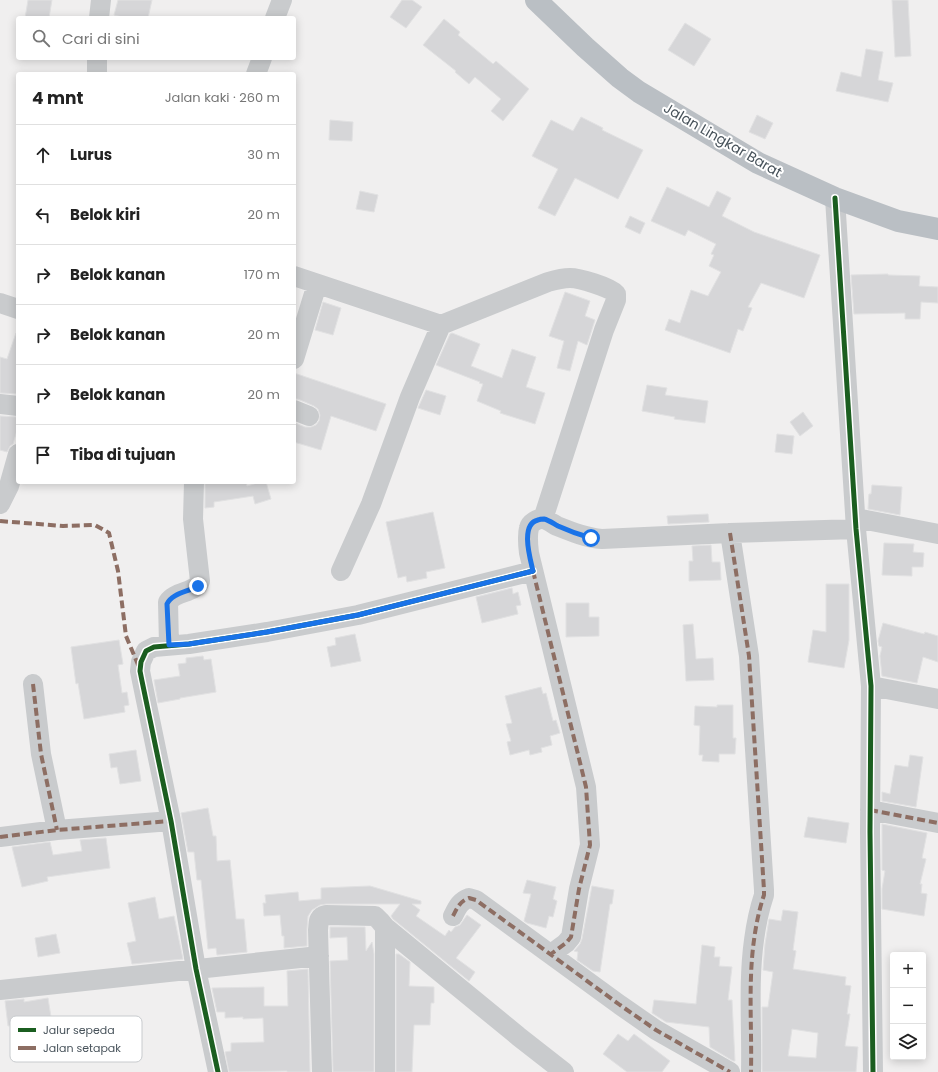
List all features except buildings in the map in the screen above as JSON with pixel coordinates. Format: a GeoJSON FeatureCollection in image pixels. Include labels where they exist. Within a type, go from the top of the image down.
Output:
{"type":"FeatureCollection","features":[{"type":"Feature","properties":{"kind":"highway","name":"Jalan Lingkar Barat"},"geometry":{"type":"LineString","coordinates":[[536,0],[602,63],[620,78],[639,92],[758,164],[835,198],[898,221],[938,229]]}},
{"type":"Feature","properties":{"kind":"street"},"geometry":{"type":"LineString","coordinates":[[99,16],[101,0]]}},
{"type":"Feature","properties":{"kind":"street"},"geometry":{"type":"LineString","coordinates":[[276,16],[282,0]]}},
{"type":"Feature","properties":{"kind":"street"},"geometry":{"type":"LineString","coordinates":[[97,60],[97,72]]}},
{"type":"Feature","properties":{"kind":"street"},"geometry":{"type":"LineString","coordinates":[[257,72],[261,60]]}},
{"type":"Feature","properties":{"kind":"street"},"geometry":{"type":"LineString","coordinates":[[835,198],[856,524],[871,686],[870,810],[873,1072]]}},
{"type":"Feature","properties":{"kind":"street"},"geometry":{"type":"LineString","coordinates":[[296,277],[441,325],[548,282],[560,279],[582,279],[611,290],[616,294],[616,300],[604,330],[543,519]]}},
{"type":"Feature","properties":{"kind":"street"},"geometry":{"type":"LineString","coordinates":[[296,352],[317,284]]}},
{"type":"Feature","properties":{"kind":"street"},"geometry":{"type":"LineString","coordinates":[[0,303],[16,308]]}},
{"type":"Feature","properties":{"kind":"street"},"geometry":{"type":"LineString","coordinates":[[341,571],[371,504],[410,396],[441,325]]}},
{"type":"Feature","properties":{"kind":"street"},"geometry":{"type":"LineString","coordinates":[[0,404],[16,406]]}},
{"type":"Feature","properties":{"kind":"street"},"geometry":{"type":"LineString","coordinates":[[0,504],[9,486],[16,461]]}},
{"type":"Feature","properties":{"kind":"street"},"geometry":{"type":"LineString","coordinates":[[169,645],[167,604],[173,597],[197,587],[200,582],[193,519],[194,484]]}},
{"type":"Feature","properties":{"kind":"street"},"geometry":{"type":"LineString","coordinates":[[551,954],[566,943],[571,937],[579,889],[590,845],[590,836],[586,787],[529,553],[528,528],[533,522],[543,519],[583,536],[596,538],[730,533],[856,524],[938,534]]}},
{"type":"Feature","properties":{"kind":"street"},"geometry":{"type":"LineString","coordinates":[[730,533],[749,656],[764,895],[754,940],[751,974],[751,1072]]}},
{"type":"Feature","properties":{"kind":"street"},"geometry":{"type":"LineString","coordinates":[[218,1072],[196,969],[171,821],[140,671],[141,662],[146,651],[154,647],[189,644],[267,632],[358,615],[533,571]]}},
{"type":"Feature","properties":{"kind":"street"},"geometry":{"type":"LineString","coordinates":[[33,684],[41,754],[56,830]]}},
{"type":"Feature","properties":{"kind":"street"},"geometry":{"type":"LineString","coordinates":[[871,686],[938,699]]}},
{"type":"Feature","properties":{"kind":"street"},"geometry":{"type":"LineString","coordinates":[[870,810],[938,823]]}},
{"type":"Feature","properties":{"kind":"street"},"geometry":{"type":"LineString","coordinates":[[0,837],[56,830],[171,821]]}},
{"type":"Feature","properties":{"kind":"street"},"geometry":{"type":"LineString","coordinates":[[453,916],[459,904],[467,898],[476,900],[656,1030],[730,1072]]}},
{"type":"Feature","properties":{"kind":"street"},"geometry":{"type":"LineString","coordinates":[[322,1072],[319,919],[326,915],[372,916],[377,918],[385,927],[564,1072]]}},
{"type":"Feature","properties":{"kind":"street"},"geometry":{"type":"LineString","coordinates":[[385,927],[385,1072]]}},
{"type":"Feature","properties":{"kind":"street"},"geometry":{"type":"LineString","coordinates":[[0,990],[319,956]]}},
{"type":"Feature","properties":{"kind":"marked path"},"geometry":{"type":"LineString","coordinates":[[0,521],[63,526],[95,525],[109,533],[118,571],[126,636],[139,667]]}},
{"type":"Feature","properties":{"kind":"marked path"},"geometry":{"type":"LineString","coordinates":[[730,533],[749,656],[764,890],[752,956],[751,1072]]}},
{"type":"Feature","properties":{"kind":"marked path"},"geometry":{"type":"LineString","coordinates":[[533,571],[586,787],[590,845],[579,889],[571,937],[566,943],[551,954]]}},
{"type":"Feature","properties":{"kind":"marked path"},"geometry":{"type":"LineString","coordinates":[[33,684],[41,754],[57,830]]}},
{"type":"Feature","properties":{"kind":"marked path"},"geometry":{"type":"LineString","coordinates":[[870,810],[938,823]]}},
{"type":"Feature","properties":{"kind":"marked path"},"geometry":{"type":"LineString","coordinates":[[0,837],[57,830],[171,821]]}},
{"type":"Feature","properties":{"kind":"marked path"},"geometry":{"type":"LineString","coordinates":[[453,916],[463,901],[469,898],[476,900],[656,1030],[730,1072]]}},
{"type":"Feature","properties":{"kind":"cycle path"},"geometry":{"type":"LineString","coordinates":[[835,198],[856,529],[871,686],[870,832],[873,1072]]}},
{"type":"Feature","properties":{"kind":"cycle path"},"geometry":{"type":"LineString","coordinates":[[218,1072],[196,969],[171,821],[140,671],[141,662],[146,651],[154,647],[189,644],[267,632],[358,615],[533,571]]}},
{"type":"Feature","properties":{"kind":"route"},"geometry":{"type":"LineString","coordinates":[[198,586],[170,598],[167,604],[169,645],[189,644],[267,632],[358,615],[533,571],[529,553],[528,528],[536,520],[543,519],[572,532],[591,538]]}}]}
